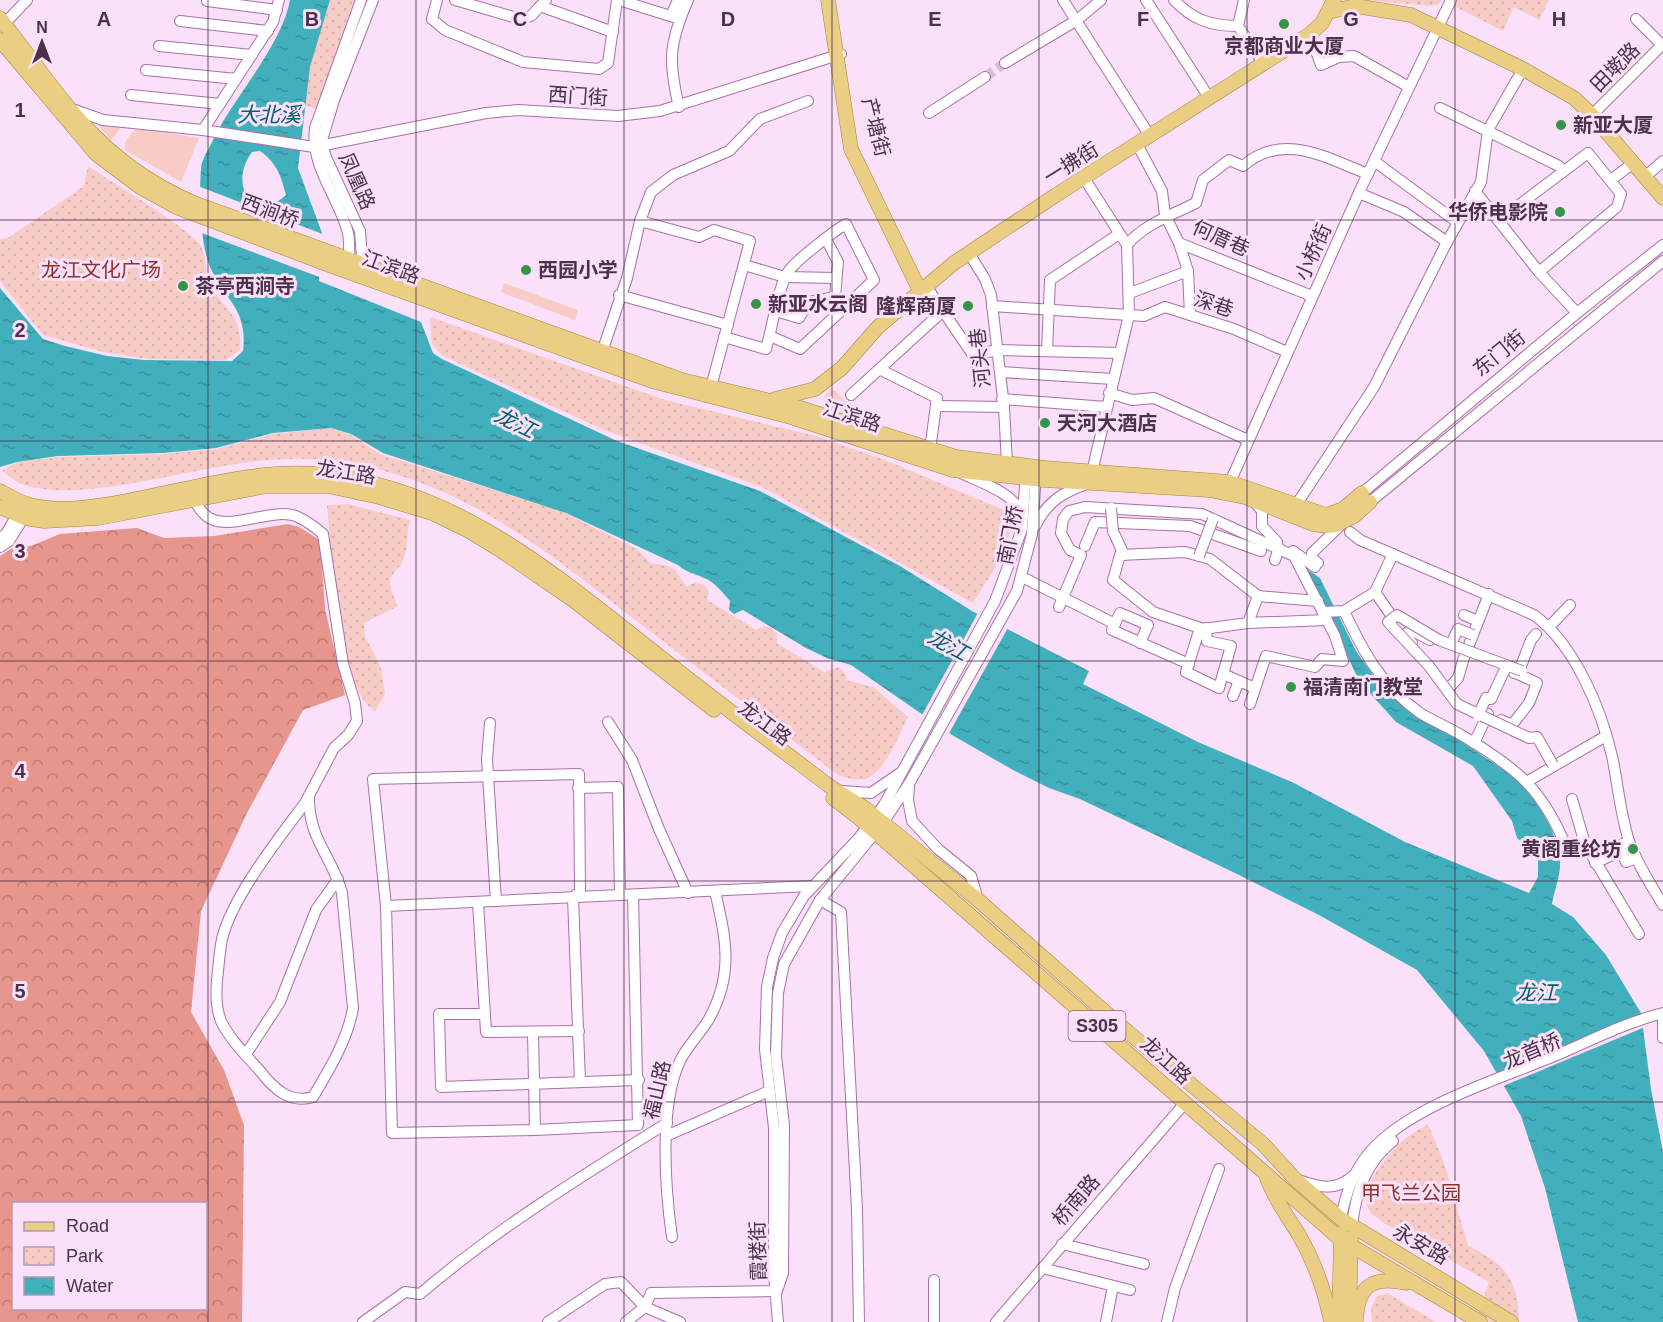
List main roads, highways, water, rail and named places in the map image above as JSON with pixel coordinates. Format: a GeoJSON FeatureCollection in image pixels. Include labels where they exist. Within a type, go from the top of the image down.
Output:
{"type":"FeatureCollection","features":[{"type":"Feature","properties":{"kind":"main road"},"geometry":{"type":"LineString","coordinates":[[828,0],[839,55]]}},
{"type":"Feature","properties":{"kind":"main road","name":"产塘街"},"geometry":{"type":"LineString","coordinates":[[834,0],[839,55],[858,147],[923,288]]}},
{"type":"Feature","properties":{"kind":"main road","name":"一拂街"},"geometry":{"type":"LineString","coordinates":[[770,400],[804,394],[815,389],[842,368],[878,327],[923,288],[969,253],[1310,34],[1337,5],[1393,10],[1523,69],[1574,98],[1592,115],[1663,198]]}},
{"type":"Feature","properties":{"kind":"main road"},"geometry":{"type":"LineString","coordinates":[[2,21],[66,106],[103,146],[133,170],[193,208]]}},
{"type":"Feature","properties":{"kind":"main road"},"geometry":{"type":"LineString","coordinates":[[0,40],[96,154],[140,187],[193,208]]}},
{"type":"Feature","properties":{"kind":"main road","name":"西涧桥"},"geometry":{"type":"LineString","coordinates":[[193,208],[331,260]]}},
{"type":"Feature","properties":{"kind":"main road","name":"江滨路"},"geometry":{"type":"LineString","coordinates":[[331,260],[711,387],[770,400],[956,457],[1007,464],[1031,472]]}},
{"type":"Feature","properties":{"kind":"main road","name":"江滨路"},"geometry":{"type":"LineString","coordinates":[[363,271],[652,381],[790,417],[954,470],[1031,472],[1227,487],[1326,515],[1334,514],[1366,497],[1349,526],[1313,524],[1227,487]]}},
{"type":"Feature","properties":{"kind":"main road","name":"龙江路"},"geometry":{"type":"LineString","coordinates":[[0,507],[24,510],[96,506],[242,479],[291,474],[326,475],[362,481],[426,500],[485,527],[547,568],[831,788],[1265,1173],[1273,1195],[1299,1235],[1310,1258],[1331,1322]]}},
{"type":"Feature","properties":{"kind":"main road","name":"龙江路"},"geometry":{"type":"LineString","coordinates":[[0,491],[24,510],[44,521],[98,518],[267,486],[328,486],[379,497],[421,510],[469,531],[573,600],[642,657],[978,900],[1129,1033],[1263,1144],[1295,1179],[1347,1223]]}},
{"type":"Feature","properties":{"kind":"main road","name":"永安路"},"geometry":{"type":"LineString","coordinates":[[1265,1173],[1346,1242],[1480,1322]]}},
{"type":"Feature","properties":{"kind":"main road"},"geometry":{"type":"LineString","coordinates":[[1339,1322],[1347,1223]]}},
{"type":"Feature","properties":{"kind":"main road","name":"永安路"},"geometry":{"type":"LineString","coordinates":[[1347,1223],[1511,1322]]}},
{"type":"Feature","properties":{"kind":"main road"},"geometry":{"type":"LineString","coordinates":[[1346,1242],[1349,1322]]}},
{"type":"Feature","properties":{"kind":"main road"},"geometry":{"type":"LineString","coordinates":[[1356,1322],[1356,1307],[1361,1293],[1368,1285],[1390,1279],[1416,1285]]}},
{"type":"Feature","properties":{"kind":"water","name":"龙江"},"geometry":{"type":"Polygon","coordinates":[[[290,0],[330,0],[310,67],[298,168],[322,233],[319,281],[421,322],[433,353],[442,359],[617,441],[760,491],[900,566],[972,611],[1089,671],[1083,684],[1198,742],[1294,783],[1405,842],[1529,893],[1538,877],[1538,856],[1517,838],[1512,821],[1473,766],[1396,722],[1359,681],[1307,569],[1320,578],[1356,651],[1375,678],[1398,699],[1517,779],[1532,797],[1551,827],[1558,850],[1559,872],[1552,904],[1573,917],[1606,955],[1641,1013],[1651,1089],[1663,1152],[1663,1322],[1578,1322],[1545,1188],[1521,1116],[1484,1051],[1417,970],[1319,915],[1237,874],[1080,799],[1049,788],[1013,770],[952,735],[851,665],[827,658],[806,648],[743,610],[734,614],[729,610],[730,601],[708,580],[566,513],[383,453],[351,434],[331,428],[273,433],[216,448],[163,453],[58,456],[0,467],[0,288],[43,339],[65,346],[107,356],[144,360],[232,361],[243,351],[244,337],[239,315],[207,259],[200,206],[201,166],[222,123],[268,53],[285,17],[290,0]],[[260,151],[252,152],[242,177],[248,197],[255,203],[264,205],[275,203],[286,195],[278,170],[260,151]]]}},
{"type":"Feature","properties":{"kind":"tunnel"},"geometry":{"type":"LineString","coordinates":[[985,77],[1005,63]]}},
{"type":"Feature","properties":{"kind":"place","name":"京都商业大厦"},"geometry":{"type":"Point","coordinates":[1284,24]}},
{"type":"Feature","properties":{"kind":"place","name":"新亚大厦"},"geometry":{"type":"Point","coordinates":[1561,125]}},
{"type":"Feature","properties":{"kind":"place","name":"华侨电影院"},"geometry":{"type":"Point","coordinates":[1560,212]}},
{"type":"Feature","properties":{"kind":"place","name":"西园小学"},"geometry":{"type":"Point","coordinates":[526,270]}},
{"type":"Feature","properties":{"kind":"place","name":"茶亭西涧寺"},"geometry":{"type":"Point","coordinates":[183,286]}},
{"type":"Feature","properties":{"kind":"place","name":"新亚水云阁"},"geometry":{"type":"Point","coordinates":[756,304]}},
{"type":"Feature","properties":{"kind":"place","name":"隆辉商厦"},"geometry":{"type":"Point","coordinates":[968,306]}},
{"type":"Feature","properties":{"kind":"place","name":"天河大酒店"},"geometry":{"type":"Point","coordinates":[1045,423]}},
{"type":"Feature","properties":{"kind":"place","name":"福清南门教堂"},"geometry":{"type":"Point","coordinates":[1291,687]}},
{"type":"Feature","properties":{"kind":"place","name":"黄阁重纶坊"},"geometry":{"type":"Point","coordinates":[1633,849]}},
{"type":"Feature","properties":{"kind":"water label","name":"大北溪"},"geometry":{"type":"Point","coordinates":[269,115]}},
{"type":"Feature","properties":{"kind":"park label","name":"龙江文化广场"},"geometry":{"type":"Point","coordinates":[101,270]}},
{"type":"Feature","properties":{"kind":"park label","name":"甲飞兰公园"},"geometry":{"type":"Point","coordinates":[1411,1193]}}]}
